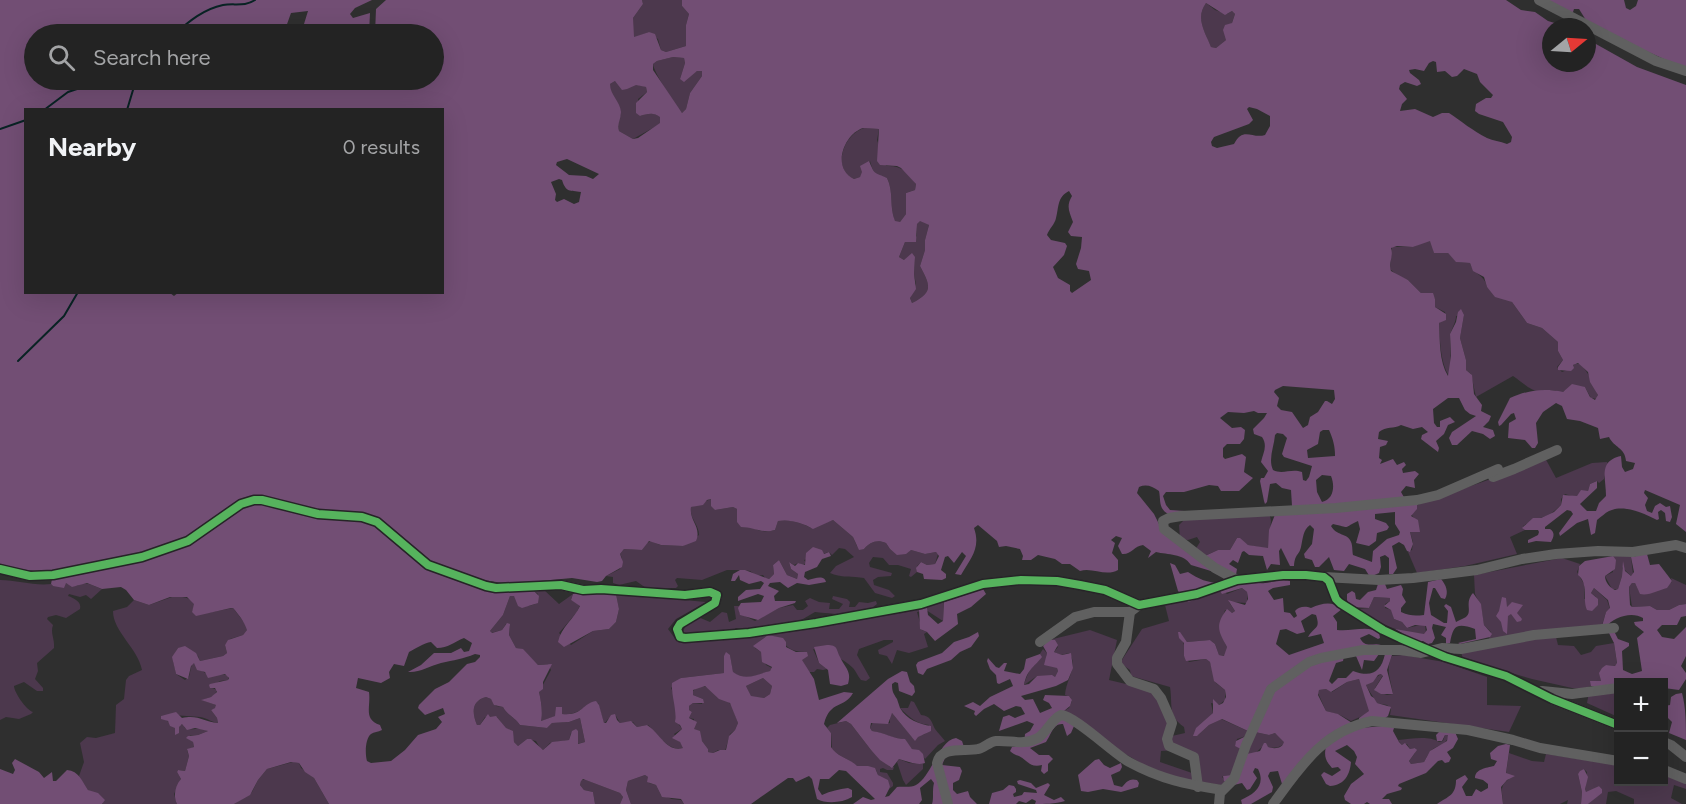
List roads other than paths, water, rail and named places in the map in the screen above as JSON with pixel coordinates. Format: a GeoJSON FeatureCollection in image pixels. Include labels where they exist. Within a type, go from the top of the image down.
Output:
{"type":"FeatureCollection","features":[{"type":"Feature","properties":{"kind":"street"},"geometry":{"type":"LineString","coordinates":[[1539,0],[1656,61],[1686,71]]}},
{"type":"Feature","properties":{"kind":"street"},"geometry":{"type":"LineString","coordinates":[[1469,482],[1515,469],[1557,450]]}},
{"type":"Feature","properties":{"kind":"street"},"geometry":{"type":"LineString","coordinates":[[1237,580],[1215,568],[1164,529],[1163,521],[1181,516],[1324,509],[1408,502],[1438,495],[1498,469]]}},
{"type":"Feature","properties":{"kind":"street"},"geometry":{"type":"LineString","coordinates":[[0,569],[30,576],[53,575],[142,556],[188,541],[241,504],[254,500],[273,502],[318,514],[362,517],[377,522],[428,565],[486,586],[496,588],[561,585],[583,590],[601,589],[685,595],[710,592],[717,595],[715,603],[680,624],[677,629],[678,633],[680,637],[685,638],[749,633],[816,622],[921,604],[983,585],[1036,580],[1057,581],[1105,590],[1140,605]]}},
{"type":"Feature","properties":{"kind":"street"},"geometry":{"type":"LineString","coordinates":[[1041,642],[1075,617],[1094,612],[1130,612],[1140,605],[1197,594],[1237,580],[1283,574],[1379,580],[1413,578],[1477,570],[1522,559],[1556,554],[1598,551],[1633,552],[1676,545],[1686,548]]}},
{"type":"Feature","properties":{"kind":"street"},"geometry":{"type":"LineString","coordinates":[[1324,576],[1329,580],[1335,598],[1349,611],[1383,630],[1445,657],[1506,676],[1552,699],[1614,723]]}},
{"type":"Feature","properties":{"kind":"street"},"geometry":{"type":"LineString","coordinates":[[1130,612],[1126,642],[1117,657],[1117,664],[1130,681],[1154,689],[1161,698],[1172,723],[1167,740],[1169,746],[1194,757],[1198,787]]}},
{"type":"Feature","properties":{"kind":"street"},"geometry":{"type":"LineString","coordinates":[[1218,804],[1222,790],[1234,779],[1246,745],[1271,689],[1310,662],[1363,650],[1400,650],[1421,653],[1534,635],[1614,628]]}},
{"type":"Feature","properties":{"kind":"street"},"geometry":{"type":"LineString","coordinates":[[1536,690],[1572,694],[1614,689]]}},
{"type":"Feature","properties":{"kind":"street"},"geometry":{"type":"LineString","coordinates":[[948,804],[937,763],[938,758],[944,753],[980,749],[995,741],[1016,744],[1028,741],[1039,737],[1061,715],[1074,719],[1128,762],[1169,780],[1222,790]]}},
{"type":"Feature","properties":{"kind":"street"},"geometry":{"type":"LineString","coordinates":[[1273,804],[1315,750],[1331,737],[1357,724],[1372,721],[1468,730],[1540,748],[1614,760]]}},
{"type":"Feature","properties":{"kind":"street"},"geometry":{"type":"LineString","coordinates":[[1668,743],[1686,746]]}},
{"type":"Feature","properties":{"kind":"street"},"geometry":{"type":"LineString","coordinates":[[1668,744],[1686,757]]}},
{"type":"Feature","properties":{"kind":"street"},"geometry":{"type":"LineString","coordinates":[[1668,772],[1686,779]]}},
{"type":"Feature","properties":{"kind":"waterway"},"geometry":{"type":"LineString","coordinates":[[186,24],[209,9],[255,0]]}},
{"type":"Feature","properties":{"kind":"waterway"},"geometry":{"type":"LineString","coordinates":[[47,108],[74,90]]}},
{"type":"Feature","properties":{"kind":"waterway"},"geometry":{"type":"LineString","coordinates":[[128,108],[133,90]]}},
{"type":"Feature","properties":{"kind":"waterway"},"geometry":{"type":"LineString","coordinates":[[0,129],[24,121]]}},
{"type":"Feature","properties":{"kind":"waterway"},"geometry":{"type":"LineString","coordinates":[[18,361],[64,316],[77,294]]}}]}
